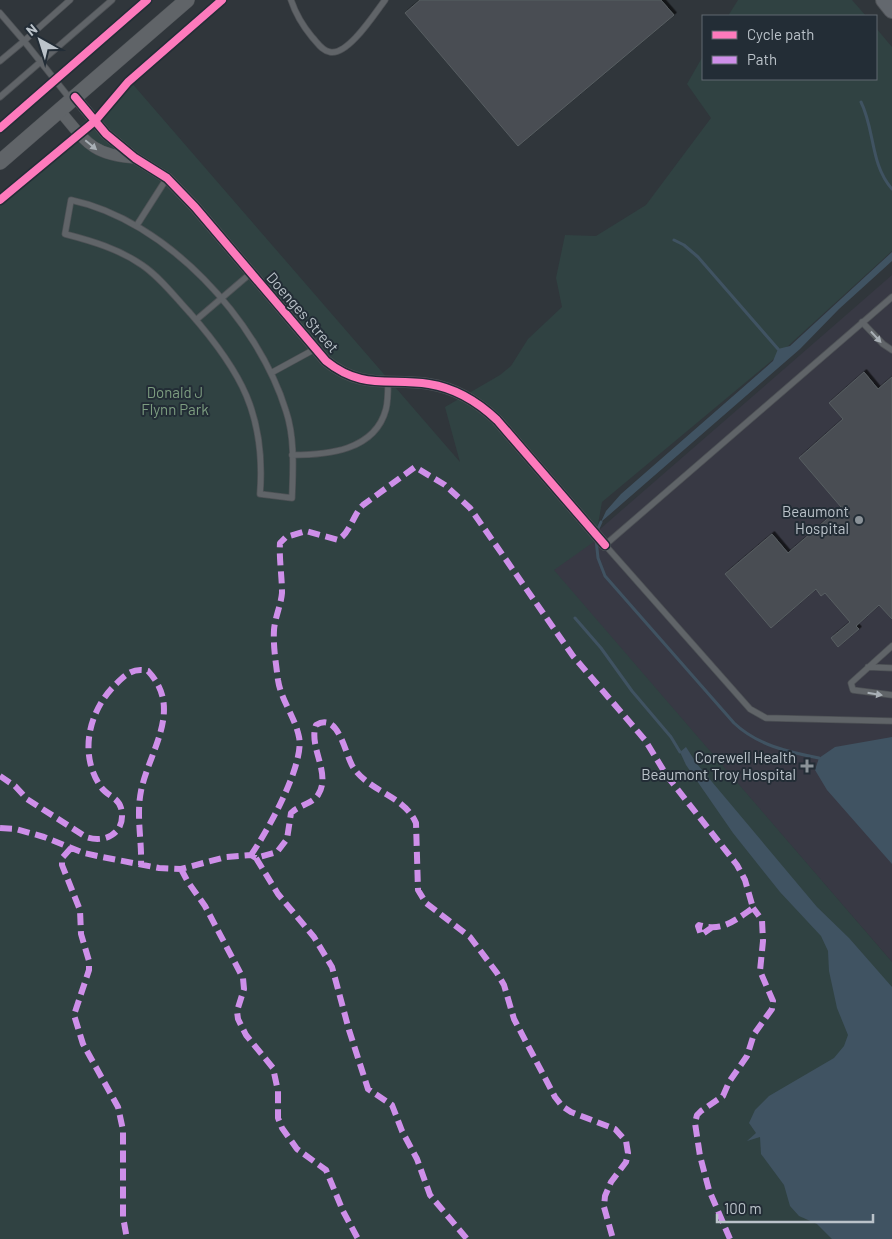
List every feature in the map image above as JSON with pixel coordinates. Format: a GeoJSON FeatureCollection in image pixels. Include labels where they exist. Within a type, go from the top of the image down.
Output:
{"type":"FeatureCollection","features":[{"type":"Feature","properties":{"kind":"main road"},"geometry":{"type":"LineString","coordinates":[[884,0],[892,10]]}},
{"type":"Feature","properties":{"kind":"street"},"geometry":{"type":"LineString","coordinates":[[0,162],[187,0]]}},
{"type":"Feature","properties":{"kind":"street","name":"Doenges Street"},"geometry":{"type":"LineString","coordinates":[[69,103],[95,148],[113,156],[135,158]]}},
{"type":"Feature","properties":{"kind":"street","name":"Doenges Street"},"geometry":{"type":"LineString","coordinates":[[69,103],[135,158],[167,178],[195,207],[326,361],[347,376],[360,380],[419,383],[442,387],[468,398],[484,408],[497,420],[605,544]]}},
{"type":"Feature","properties":{"kind":"lane"},"geometry":{"type":"LineString","coordinates":[[0,61],[70,0]]}},
{"type":"Feature","properties":{"kind":"lane"},"geometry":{"type":"LineString","coordinates":[[0,97],[112,0]]}},
{"type":"Feature","properties":{"kind":"lane"},"geometry":{"type":"LineString","coordinates":[[291,0],[299,21],[321,47],[330,52],[336,52],[344,48],[358,35],[385,0]]}},
{"type":"Feature","properties":{"kind":"lane"},"geometry":{"type":"LineString","coordinates":[[0,12],[42,61],[69,103]]}},
{"type":"Feature","properties":{"kind":"lane"},"geometry":{"type":"LineString","coordinates":[[138,225],[167,178]]}},
{"type":"Feature","properties":{"kind":"lane"},"geometry":{"type":"LineString","coordinates":[[71,200],[112,212],[138,225],[171,248],[220,299],[255,345],[271,373],[287,413],[292,455],[292,498],[260,494],[262,458],[259,431],[252,408],[234,370],[219,347],[162,282],[143,266],[108,246],[65,234],[71,200]]}},
{"type":"Feature","properties":{"kind":"lane"},"geometry":{"type":"LineString","coordinates":[[196,320],[251,273]]}},
{"type":"Feature","properties":{"kind":"lane"},"geometry":{"type":"LineString","coordinates":[[892,296],[605,544],[750,708],[766,718],[892,721]]}},
{"type":"Feature","properties":{"kind":"lane"},"geometry":{"type":"LineString","coordinates":[[862,322],[883,344],[892,350]]}},
{"type":"Feature","properties":{"kind":"lane"},"geometry":{"type":"LineString","coordinates":[[271,373],[315,348]]}},
{"type":"Feature","properties":{"kind":"lane"},"geometry":{"type":"LineString","coordinates":[[292,455],[322,455],[345,450],[364,440],[378,425],[386,410],[388,382]]}},
{"type":"Feature","properties":{"kind":"lane"},"geometry":{"type":"LineString","coordinates":[[892,646],[851,683],[853,690],[892,695]]}},
{"type":"Feature","properties":{"kind":"lane"},"geometry":{"type":"LineString","coordinates":[[868,667],[892,668]]}},
{"type":"Feature","properties":{"kind":"shaded area","name":"Corewell Health Beaumont Troy Hospital"},"geometry":{"type":"Polygon","coordinates":[[[892,275],[892,962],[553,570],[892,275]]]}},
{"type":"Feature","properties":{"kind":"green space"},"geometry":{"type":"Polygon","coordinates":[[[738,0],[852,0],[865,15],[729,15],[738,0]]]}},
{"type":"Feature","properties":{"kind":"green space","name":"Donald J Flynn Park"},"geometry":{"type":"Polygon","coordinates":[[[877,29],[892,47],[892,251],[776,357],[602,502],[595,541],[554,570],[892,962],[892,1239],[0,1239],[0,197],[130,81],[460,462],[445,407],[500,375],[511,366],[528,339],[562,307],[556,278],[565,235],[596,236],[646,205],[711,118],[687,84],[702,58],[702,80],[877,80],[877,29]]]}},
{"type":"Feature","properties":{"kind":"water"},"geometry":{"type":"Polygon","coordinates":[[[892,252],[892,261],[839,309],[800,349],[601,522],[606,511],[621,494],[773,361],[778,349],[790,346],[892,252]]]}},
{"type":"Feature","properties":{"kind":"water"},"geometry":{"type":"Polygon","coordinates":[[[892,737],[892,864],[827,790],[815,770],[819,758],[835,747],[892,737]]]}},
{"type":"Feature","properties":{"kind":"water"},"geometry":{"type":"Polygon","coordinates":[[[686,747],[697,764],[817,907],[849,938],[892,987],[892,1239],[832,1239],[817,1224],[799,1216],[790,1206],[784,1185],[761,1154],[760,1137],[747,1141],[756,1133],[749,1123],[755,1110],[769,1096],[834,1058],[844,1046],[848,1035],[837,1008],[829,971],[828,951],[821,936],[780,892],[733,833],[686,765],[680,752],[686,747]]]}},
{"type":"Feature","properties":{"kind":"building"},"geometry":{"type":"Polygon","coordinates":[[[420,0],[661,0],[674,15],[518,146],[405,13],[420,0]]]}},
{"type":"Feature","properties":{"kind":"building","name":"Beaumont Hospital"},"geometry":{"type":"Polygon","coordinates":[[[864,372],[878,389],[892,377],[892,619],[879,605],[856,626],[859,629],[838,647],[831,638],[850,622],[825,593],[821,596],[816,589],[771,628],[725,574],[772,534],[788,553],[841,507],[799,458],[843,419],[829,403],[864,372]]]}},
{"type":"Feature","properties":{"kind":"waterway"},"geometry":{"type":"LineString","coordinates":[[861,102],[869,124],[876,158],[885,179],[892,189]]}},
{"type":"Feature","properties":{"kind":"waterway"},"geometry":{"type":"LineString","coordinates":[[674,240],[684,245],[698,257],[778,349]]}},
{"type":"Feature","properties":{"kind":"waterway"},"geometry":{"type":"LineString","coordinates":[[597,531],[601,522]]}},
{"type":"Feature","properties":{"kind":"waterway"},"geometry":{"type":"LineString","coordinates":[[596,539],[598,558],[605,576],[734,723],[743,731],[763,742],[785,750],[819,758]]}},
{"type":"Feature","properties":{"kind":"waterway"},"geometry":{"type":"LineString","coordinates":[[575,618],[671,737],[680,752]]}},
{"type":"Feature","properties":{"kind":"marked path"},"geometry":{"type":"LineString","coordinates":[[251,855],[283,798],[291,780],[299,749],[297,730],[282,695],[278,680],[275,655],[274,630],[282,593],[280,543],[286,537],[306,531],[338,540],[346,533],[363,505],[415,467],[445,485],[470,508],[573,656],[645,740],[667,776],[737,865],[745,880],[753,908],[728,924],[714,927],[698,926],[701,935],[711,928]]}},
{"type":"Feature","properties":{"kind":"marked path"},"geometry":{"type":"LineString","coordinates":[[0,776],[15,786],[27,799],[86,837],[101,839],[113,834],[121,824],[121,808],[120,804],[101,787],[94,774],[88,747],[90,733],[99,707],[115,685],[126,675],[134,671],[148,671],[158,685],[163,700],[164,715],[141,791],[139,810],[141,865]]}},
{"type":"Feature","properties":{"kind":"marked path"},"geometry":{"type":"LineString","coordinates":[[0,828],[16,829],[44,837],[84,853],[159,868],[181,869],[226,857],[251,855],[256,858],[277,852],[287,839],[291,813],[315,798],[322,787],[321,769],[314,733],[316,725],[324,722],[330,724],[336,729],[353,767],[360,775],[411,814],[416,823],[418,890],[426,903],[470,937],[497,973],[504,985],[514,1019],[555,1097],[562,1106],[571,1112],[615,1129],[626,1141],[628,1153],[626,1162],[611,1182],[605,1196],[604,1207],[613,1239]]}},
{"type":"Feature","properties":{"kind":"marked path"},"geometry":{"type":"LineString","coordinates":[[71,848],[62,858],[62,865],[80,910],[81,934],[89,961],[89,970],[74,1015],[83,1044],[118,1107],[123,1130],[123,1217],[127,1239]]}},
{"type":"Feature","properties":{"kind":"marked path"},"geometry":{"type":"LineString","coordinates":[[256,858],[278,894],[314,937],[332,967],[349,1030],[368,1089],[392,1105],[402,1131],[417,1159],[430,1195],[467,1239]]}},
{"type":"Feature","properties":{"kind":"marked path"},"geometry":{"type":"LineString","coordinates":[[181,869],[205,906],[243,978],[244,989],[237,1011],[238,1019],[246,1035],[273,1068],[278,1091],[278,1118],[282,1128],[297,1149],[326,1170],[343,1211],[358,1239]]}},
{"type":"Feature","properties":{"kind":"marked path"},"geometry":{"type":"LineString","coordinates":[[730,1239],[709,1190],[700,1156],[695,1123],[697,1115],[701,1111],[723,1096],[729,1082],[747,1056],[754,1034],[772,1009],[773,1001],[760,971],[763,941],[762,920],[753,908]]}},
{"type":"Feature","properties":{"kind":"cycle path"},"geometry":{"type":"LineString","coordinates":[[0,128],[147,0]]}},
{"type":"Feature","properties":{"kind":"cycle path"},"geometry":{"type":"LineString","coordinates":[[0,200],[95,121],[128,82],[222,0]]}},
{"type":"Feature","properties":{"kind":"cycle path"},"geometry":{"type":"LineString","coordinates":[[75,97],[106,134],[135,158],[167,178],[195,207],[326,361],[339,370],[364,379],[414,382],[439,386],[457,392],[482,407],[497,420],[605,545]]}},
{"type":"Feature","properties":{"kind":"place","name":"Beaumont Hospital"},"geometry":{"type":"Point","coordinates":[859,520]}},
{"type":"Feature","properties":{"kind":"place","name":"Corewell Health Beaumont Troy Hospital"},"geometry":{"type":"Point","coordinates":[807,766]}}]}
